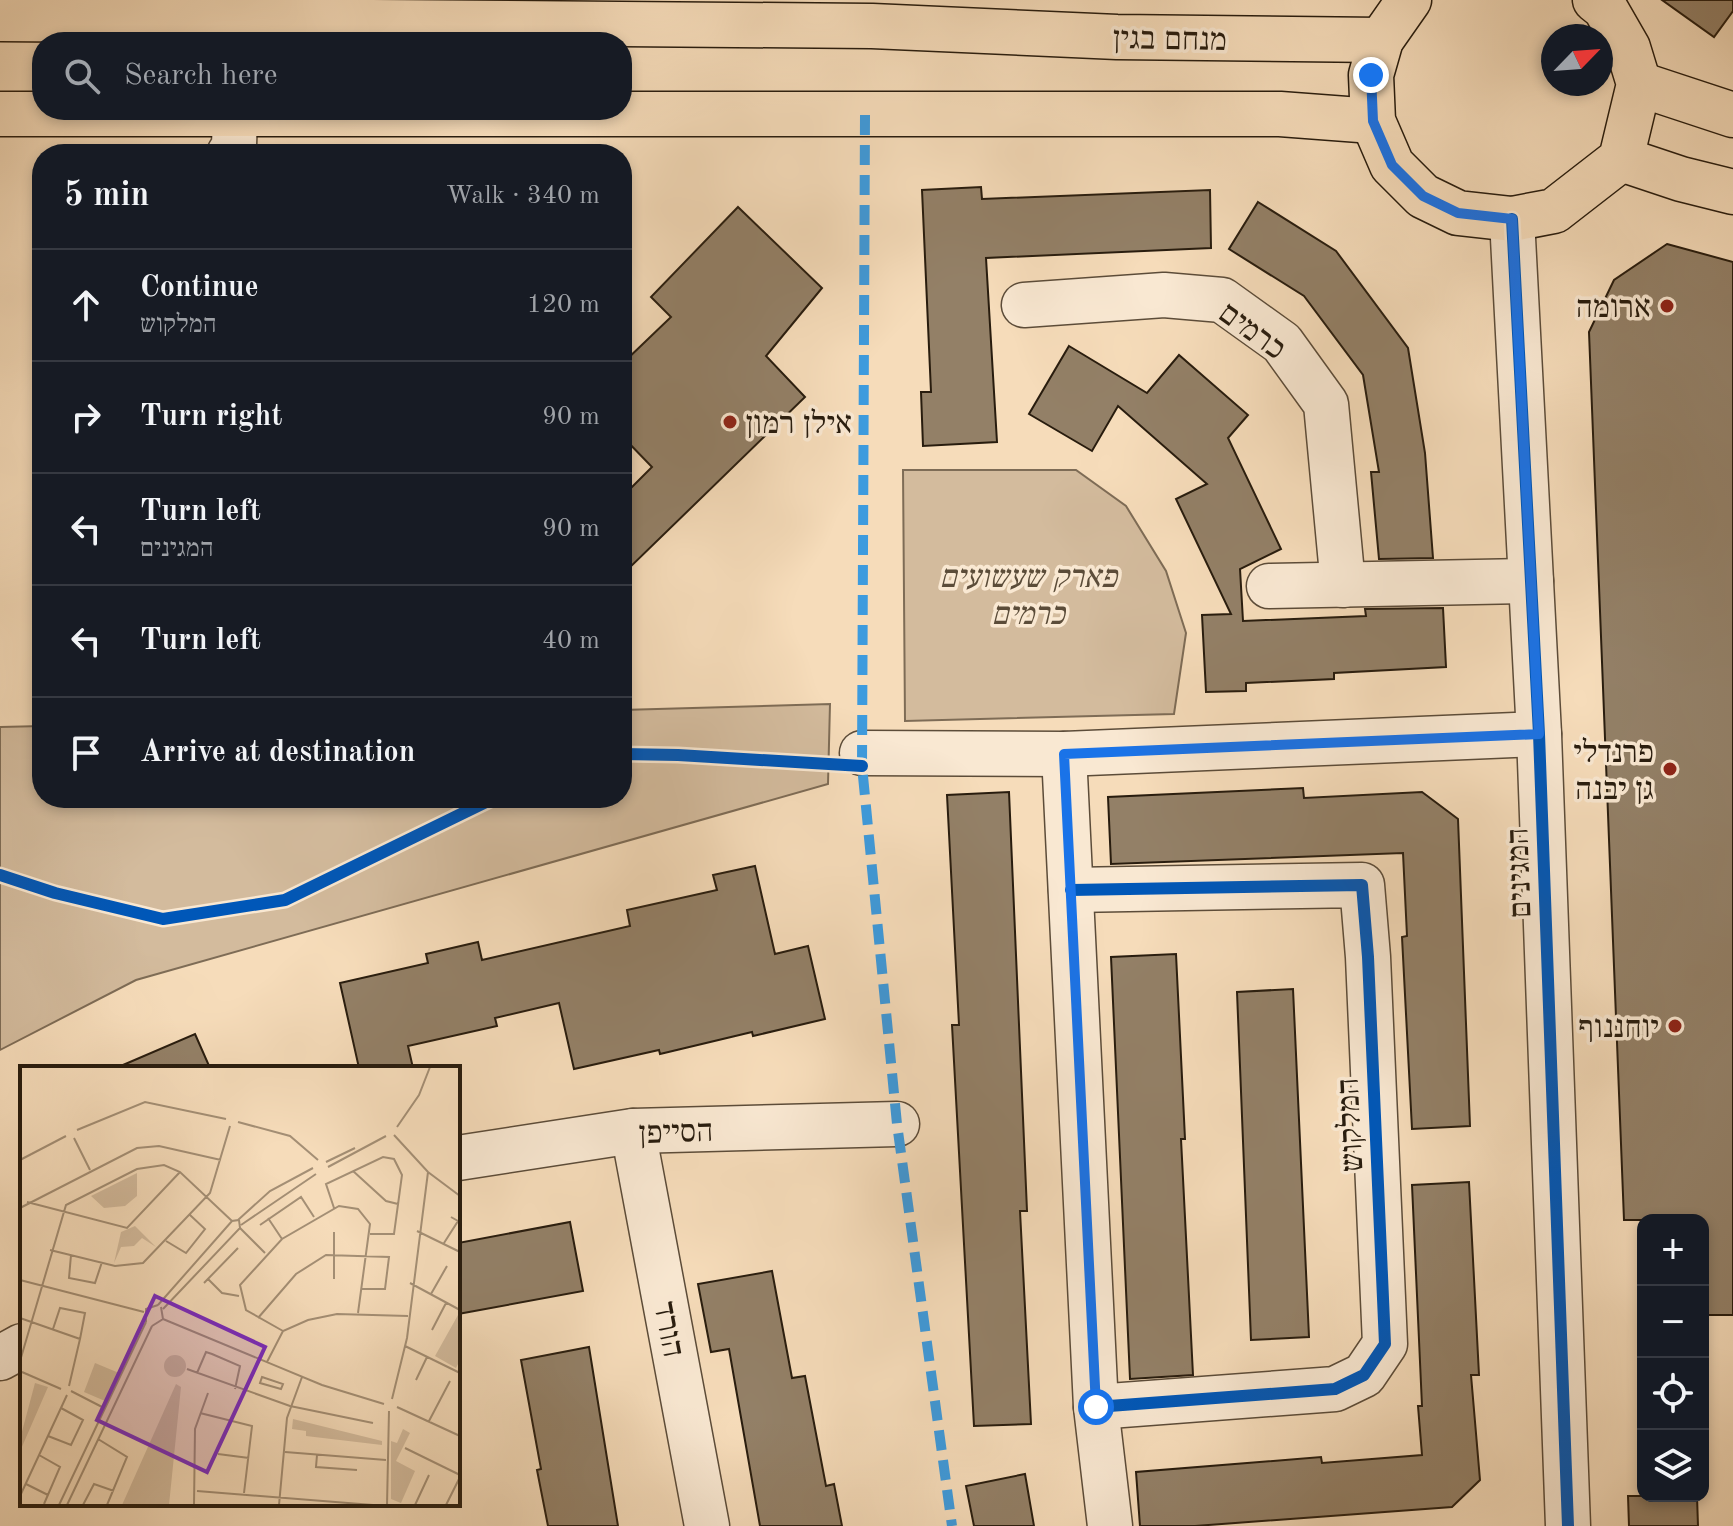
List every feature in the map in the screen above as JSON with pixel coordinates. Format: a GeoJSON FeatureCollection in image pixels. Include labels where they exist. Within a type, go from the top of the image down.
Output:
{"type":"FeatureCollection","features":[{"type":"Feature","properties":{"kind":"main road"},"geometry":{"type":"LineString","coordinates":[[1409,0],[1381,40],[1371,75],[1373,121],[1392,165],[1423,196],[1458,213],[1512,219],[1554,211],[1621,159],[1639,84],[1628,48],[1605,8],[1595,0]]}},
{"type":"Feature","properties":{"kind":"main road","name":"מנחם בגין"},"geometry":{"type":"LineString","coordinates":[[0,19],[180,10],[872,13],[1117,37],[1381,40]]}},
{"type":"Feature","properties":{"kind":"main road"},"geometry":{"type":"LineString","coordinates":[[1639,84],[1733,115]]}},
{"type":"Feature","properties":{"kind":"main road"},"geometry":{"type":"LineString","coordinates":[[0,114],[32,117]]}},
{"type":"Feature","properties":{"kind":"main road"},"geometry":{"type":"LineString","coordinates":[[70,120],[232,134],[1280,114],[1373,121]]}},
{"type":"Feature","properties":{"kind":"main road"},"geometry":{"type":"LineString","coordinates":[[1621,159],[1733,192]]}},
{"type":"Feature","properties":{"kind":"street","name":"המגינים"},"geometry":{"type":"LineString","coordinates":[[1512,219],[1539,734],[1568,1526]]}},
{"type":"Feature","properties":{"kind":"street","name":"כרמים"},"geometry":{"type":"LineString","coordinates":[[1024,305],[1164,295],[1222,300],[1282,343],[1326,404],[1343,585]]}},
{"type":"Feature","properties":{"kind":"street"},"geometry":{"type":"LineString","coordinates":[[1269,586],[1531,581]]}},
{"type":"Feature","properties":{"kind":"street"},"geometry":{"type":"LineString","coordinates":[[862,753],[1064,754],[1539,734]]}},
{"type":"Feature","properties":{"kind":"street"},"geometry":{"type":"LineString","coordinates":[[1064,754],[1096,1407],[1110,1526]]}},
{"type":"Feature","properties":{"kind":"street","name":"המלקוש"},"geometry":{"type":"LineString","coordinates":[[1071,890],[1362,885],[1368,957],[1385,1344],[1364,1375],[1335,1389],[1096,1407]]}},
{"type":"Feature","properties":{"kind":"street","name":"הסייפן"},"geometry":{"type":"LineString","coordinates":[[460,1158],[633,1131],[897,1124]]}},
{"type":"Feature","properties":{"kind":"street","name":"הורד"},"geometry":{"type":"LineString","coordinates":[[633,1131],[707,1526]]}},
{"type":"Feature","properties":{"kind":"street"},"geometry":{"type":"LineString","coordinates":[[0,1358],[20,1347]]}},
{"type":"Feature","properties":{"kind":"green space","name":"פארק שעשועים כרמים"},"geometry":{"type":"Polygon","coordinates":[[[903,470],[1076,470],[1126,506],[1166,571],[1186,633],[1174,714],[905,721],[903,470]]]}},
{"type":"Feature","properties":{"kind":"green space"},"geometry":{"type":"Polygon","coordinates":[[[830,704],[828,784],[136,980],[0,1050],[0,727],[32,726],[32,808],[632,808],[632,710],[830,704]]]}},
{"type":"Feature","properties":{"kind":"building"},"geometry":{"type":"Polygon","coordinates":[[[1662,0],[1733,0],[1733,11],[1714,37],[1662,0]]]}},
{"type":"Feature","properties":{"kind":"building"},"geometry":{"type":"Polygon","coordinates":[[[981,187],[982,199],[1210,190],[1211,248],[986,258],[997,442],[923,446],[921,392],[931,392],[922,190],[981,187]]]}},
{"type":"Feature","properties":{"kind":"building"},"geometry":{"type":"Polygon","coordinates":[[[1258,202],[1336,251],[1408,348],[1425,453],[1433,558],[1379,559],[1371,472],[1379,472],[1363,375],[1304,296],[1229,249],[1258,202]]]}},
{"type":"Feature","properties":{"kind":"building"},"geometry":{"type":"Polygon","coordinates":[[[738,207],[822,288],[766,356],[805,397],[632,565],[632,487],[652,467],[632,446],[632,354],[671,317],[651,297],[738,207]]]}},
{"type":"Feature","properties":{"kind":"building","name":"פרנדלי גן יבנה"},"geometry":{"type":"Polygon","coordinates":[[[1667,244],[1733,262],[1733,1315],[1709,1315],[1709,1214],[1637,1214],[1637,1220],[1624,1220],[1589,332],[1614,280],[1667,244]]]}},
{"type":"Feature","properties":{"kind":"building"},"geometry":{"type":"Polygon","coordinates":[[[1069,346],[1147,393],[1179,355],[1248,415],[1228,438],[1281,549],[1240,569],[1243,621],[1366,616],[1365,609],[1443,608],[1446,667],[1334,673],[1334,679],[1246,683],[1246,691],[1206,692],[1202,615],[1231,614],[1176,499],[1207,484],[1118,406],[1092,451],[1029,414],[1069,346]]]}},
{"type":"Feature","properties":{"kind":"building"},"geometry":{"type":"Polygon","coordinates":[[[1303,788],[1304,798],[1422,792],[1458,819],[1470,1126],[1412,1129],[1402,937],[1407,936],[1403,853],[1111,864],[1108,797],[1303,788]]]}},
{"type":"Feature","properties":{"kind":"building"},"geometry":{"type":"Polygon","coordinates":[[[1009,792],[1027,1211],[1020,1211],[1031,1424],[974,1426],[952,1025],[959,1025],[947,795],[1009,792]]]}},
{"type":"Feature","properties":{"kind":"building"},"geometry":{"type":"Polygon","coordinates":[[[755,866],[775,954],[808,946],[825,1019],[753,1036],[752,1032],[660,1054],[659,1050],[574,1069],[559,1003],[495,1018],[497,1026],[408,1046],[413,1066],[359,1066],[340,983],[428,963],[426,954],[478,942],[482,960],[630,926],[627,910],[717,890],[713,875],[755,866]]]}},
{"type":"Feature","properties":{"kind":"building"},"geometry":{"type":"Polygon","coordinates":[[[1176,954],[1185,1139],[1181,1139],[1193,1375],[1130,1379],[1111,957],[1176,954]]]}},
{"type":"Feature","properties":{"kind":"building"},"geometry":{"type":"Polygon","coordinates":[[[1293,989],[1309,1337],[1251,1340],[1237,992],[1293,989]]]}},
{"type":"Feature","properties":{"kind":"building"},"geometry":{"type":"Polygon","coordinates":[[[195,1034],[209,1066],[121,1066],[195,1034]]]}},
{"type":"Feature","properties":{"kind":"building"},"geometry":{"type":"Polygon","coordinates":[[[1469,1182],[1479,1375],[1471,1375],[1480,1480],[1452,1507],[1195,1526],[1140,1526],[1136,1472],[1321,1457],[1322,1463],[1422,1455],[1412,1185],[1469,1182]]]}},
{"type":"Feature","properties":{"kind":"building"},"geometry":{"type":"Polygon","coordinates":[[[570,1222],[583,1291],[460,1314],[460,1243],[570,1222]]]}},
{"type":"Feature","properties":{"kind":"building"},"geometry":{"type":"Polygon","coordinates":[[[772,1271],[792,1378],[805,1376],[826,1486],[834,1484],[842,1526],[760,1526],[729,1349],[711,1352],[698,1284],[772,1271]]]}},
{"type":"Feature","properties":{"kind":"building"},"geometry":{"type":"Polygon","coordinates":[[[589,1347],[618,1526],[548,1526],[521,1360],[589,1347]]]}},
{"type":"Feature","properties":{"kind":"building"},"geometry":{"type":"Polygon","coordinates":[[[1025,1474],[1034,1526],[974,1526],[966,1486],[1025,1474]]]}},
{"type":"Feature","properties":{"kind":"building"},"geometry":{"type":"Polygon","coordinates":[[[1628,1496],[1637,1496],[1637,1502],[1697,1502],[1698,1526],[1629,1526],[1628,1496]]]}},
{"type":"Feature","properties":{"kind":"marked path"},"geometry":{"type":"LineString","coordinates":[[865,115],[862,766],[897,1124],[952,1526]]}},
{"type":"Feature","properties":{"kind":"cycle path"},"geometry":{"type":"LineString","coordinates":[[1512,219],[1539,734],[1568,1526]]}},
{"type":"Feature","properties":{"kind":"cycle path"},"geometry":{"type":"LineString","coordinates":[[632,754],[862,766]]}},
{"type":"Feature","properties":{"kind":"cycle path"},"geometry":{"type":"LineString","coordinates":[[0,875],[55,893],[163,919],[285,900],[474,808]]}},
{"type":"Feature","properties":{"kind":"cycle path"},"geometry":{"type":"LineString","coordinates":[[1071,890],[1362,885],[1368,957],[1385,1344],[1364,1375],[1335,1389],[1096,1407]]}},
{"type":"Feature","properties":{"kind":"place","name":"ארומה"},"geometry":{"type":"Point","coordinates":[1667,306]}},
{"type":"Feature","properties":{"kind":"place","name":"אילן רמון"},"geometry":{"type":"Point","coordinates":[730,422]}},
{"type":"Feature","properties":{"kind":"place","name":"פרנדלי גן יבנה"},"geometry":{"type":"Point","coordinates":[1670,769]}},
{"type":"Feature","properties":{"kind":"place","name":"יוחננוף"},"geometry":{"type":"Point","coordinates":[1675,1026]}},
{"type":"Feature","properties":{"kind":"route"},"geometry":{"type":"LineString","coordinates":[[1096,1407],[1064,754],[1539,734],[1512,219],[1458,213],[1423,196],[1392,165],[1373,121],[1371,75]]}}]}
